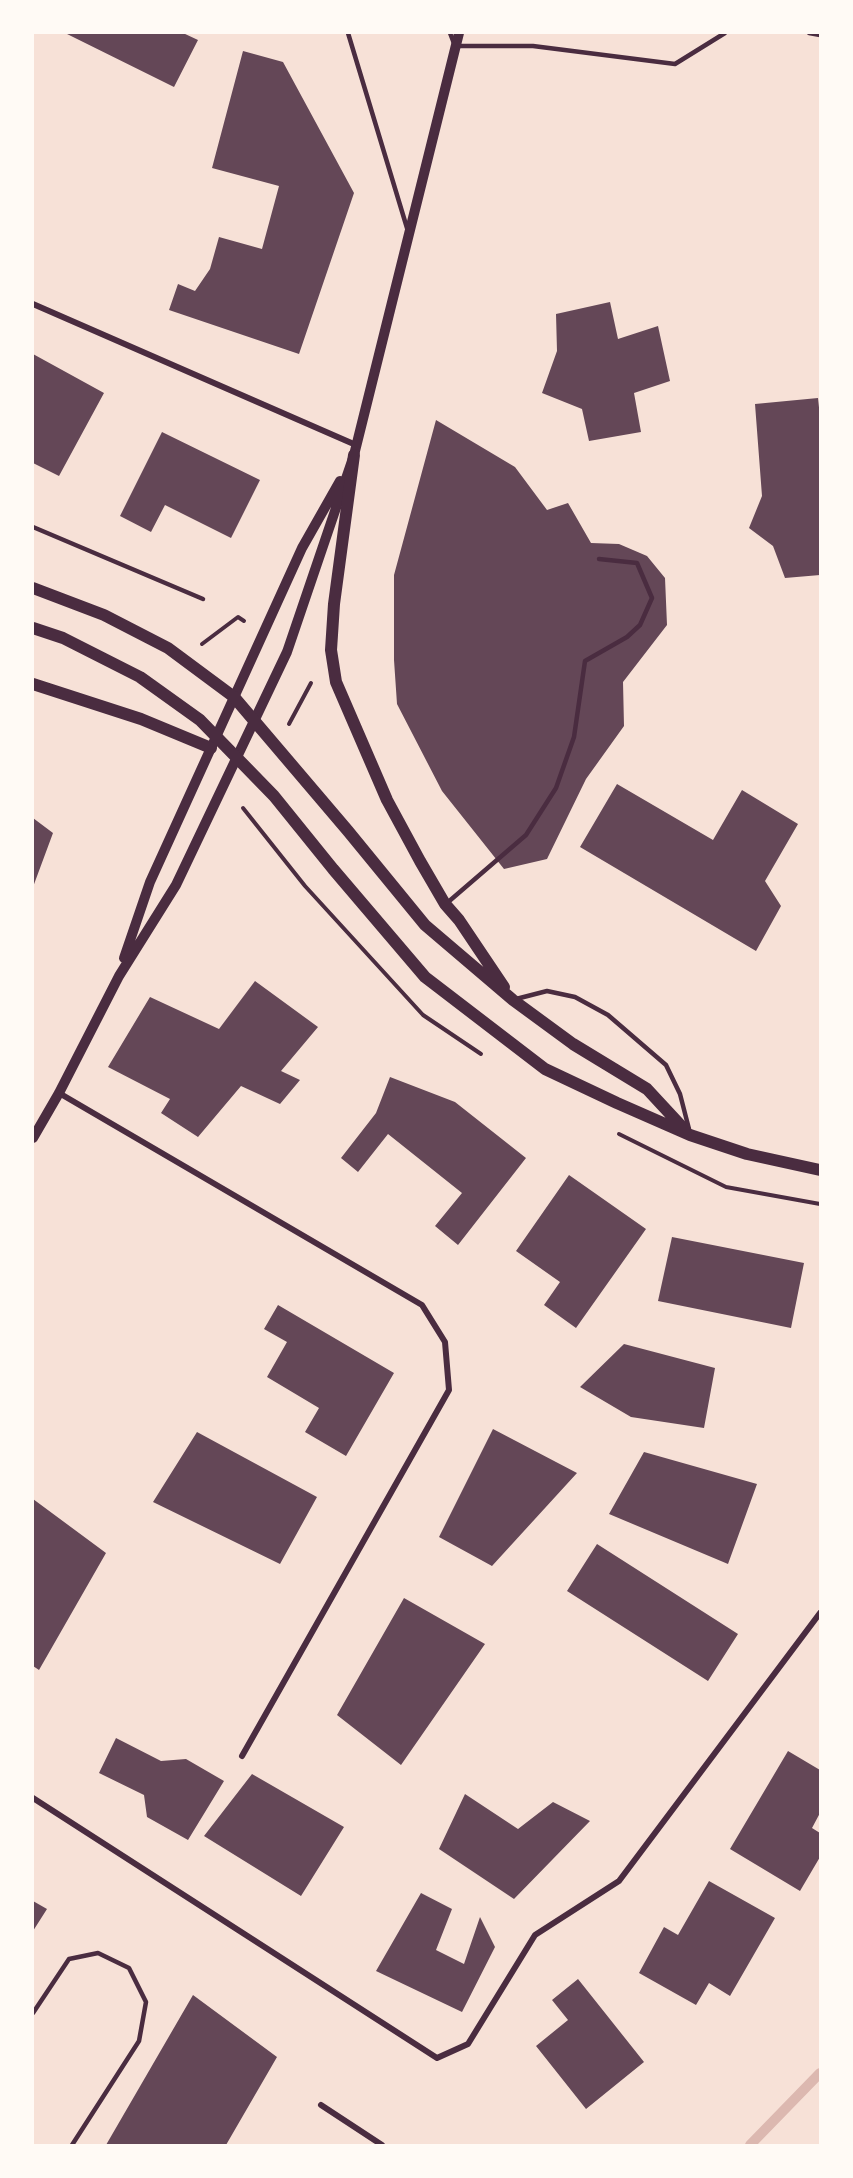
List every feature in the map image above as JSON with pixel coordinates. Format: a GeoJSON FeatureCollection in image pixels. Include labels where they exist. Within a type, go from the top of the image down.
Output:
{"type":"FeatureCollection","features":[{"type":"Feature","properties":{"kind":"main road"},"geometry":{"type":"LineString","coordinates":[[355,450],[334,604],[331,650],[336,682],[387,800],[445,904],[459,920],[513,1000]]}},
{"type":"Feature","properties":{"kind":"main road"},"geometry":{"type":"LineString","coordinates":[[33,588],[104,615],[168,648],[234,697],[425,925],[513,1000],[573,1044],[647,1089],[690,1135]]}},
{"type":"Feature","properties":{"kind":"main road"},"geometry":{"type":"LineString","coordinates":[[33,628],[63,638],[140,677],[200,720],[274,796],[425,977],[546,1069],[690,1135],[747,1154],[820,1170]]}},
{"type":"Feature","properties":{"kind":"main road"},"geometry":{"type":"LineString","coordinates":[[33,684],[141,719],[211,748]]}},
{"type":"Feature","properties":{"kind":"street"},"geometry":{"type":"LineString","coordinates":[[33,1138],[59,1093],[119,975],[176,885],[287,652],[355,450],[459,33]]}},
{"type":"Feature","properties":{"kind":"street"},"geometry":{"type":"LineString","coordinates":[[33,304],[355,450]]}},
{"type":"Feature","properties":{"kind":"street"},"geometry":{"type":"LineString","coordinates":[[119,975],[150,882],[302,548],[355,450]]}},
{"type":"Feature","properties":{"kind":"street"},"geometry":{"type":"LineString","coordinates":[[59,1093],[422,1305],[445,1342],[449,1390],[242,1756]]}},
{"type":"Feature","properties":{"kind":"street"},"geometry":{"type":"LineString","coordinates":[[33,1798],[437,2058],[468,2044],[535,1935],[619,1881],[820,1613]]}},
{"type":"Feature","properties":{"kind":"street"},"geometry":{"type":"LineString","coordinates":[[321,2105],[382,2145]]}},
{"type":"Feature","properties":{"kind":"lane"},"geometry":{"type":"LineString","coordinates":[[348,33],[409,234]]}},
{"type":"Feature","properties":{"kind":"lane"},"geometry":{"type":"LineString","coordinates":[[450,33],[455,46],[533,46],[675,64],[725,33]]}},
{"type":"Feature","properties":{"kind":"lane"},"geometry":{"type":"LineString","coordinates":[[809,33],[820,34]]}},
{"type":"Feature","properties":{"kind":"lane"},"geometry":{"type":"LineString","coordinates":[[33,527],[203,599]]}},
{"type":"Feature","properties":{"kind":"lane"},"geometry":{"type":"LineString","coordinates":[[445,904],[526,835],[556,788],[574,737],[585,662],[627,637],[640,625],[652,598],[637,563],[599,559]]}},
{"type":"Feature","properties":{"kind":"lane"},"geometry":{"type":"LineString","coordinates":[[513,1000],[547,991],[574,997],[608,1016],[666,1065],[680,1094],[690,1135]]}},
{"type":"Feature","properties":{"kind":"lane"},"geometry":{"type":"LineString","coordinates":[[33,2013],[69,1959],[98,1953],[129,1968],[146,2002],[139,2041],[72,2145]]}},
{"type":"Feature","properties":{"kind":"building"},"geometry":{"type":"Polygon","coordinates":[[[65,33],[183,33],[198,40],[174,87],[65,33]]]}},
{"type":"Feature","properties":{"kind":"building"},"geometry":{"type":"Polygon","coordinates":[[[243,51],[283,62],[354,193],[299,354],[169,310],[178,284],[195,291],[210,269],[219,237],[262,249],[279,186],[212,168],[243,51]]]}},
{"type":"Feature","properties":{"kind":"building"},"geometry":{"type":"Polygon","coordinates":[[[610,302],[618,339],[658,326],[670,381],[634,393],[641,432],[589,441],[582,409],[542,393],[557,351],[556,314],[610,302]]]}},
{"type":"Feature","properties":{"kind":"building"},"geometry":{"type":"Polygon","coordinates":[[[33,354],[104,393],[59,476],[33,463],[33,354]]]}},
{"type":"Feature","properties":{"kind":"building"},"geometry":{"type":"Polygon","coordinates":[[[818,398],[820,575],[785,578],[773,546],[749,528],[762,496],[755,404],[818,398]]]}},
{"type":"Feature","properties":{"kind":"building"},"geometry":{"type":"Polygon","coordinates":[[[436,420],[515,467],[547,510],[568,503],[591,543],[619,544],[647,556],[665,578],[667,625],[623,682],[624,726],[586,779],[547,859],[504,869],[442,791],[397,704],[394,660],[394,575],[436,420]]]}},
{"type":"Feature","properties":{"kind":"building"},"geometry":{"type":"Polygon","coordinates":[[[162,432],[260,480],[231,538],[165,505],[151,532],[120,516],[162,432]]]}},
{"type":"Feature","properties":{"kind":"building"},"geometry":{"type":"Polygon","coordinates":[[[617,784],[713,840],[742,790],[798,824],[765,881],[781,906],[756,951],[580,847],[617,784]]]}},
{"type":"Feature","properties":{"kind":"building"},"geometry":{"type":"Polygon","coordinates":[[[33,818],[53,833],[33,887],[33,818]]]}},
{"type":"Feature","properties":{"kind":"building"},"geometry":{"type":"Polygon","coordinates":[[[255,981],[318,1027],[281,1071],[300,1080],[280,1104],[241,1086],[198,1137],[161,1113],[170,1099],[108,1067],[150,997],[219,1029],[255,981]]]}},
{"type":"Feature","properties":{"kind":"building"},"geometry":{"type":"Polygon","coordinates":[[[390,1077],[455,1102],[526,1158],[458,1245],[435,1226],[462,1193],[388,1134],[358,1172],[341,1158],[376,1113],[390,1077]]]}},
{"type":"Feature","properties":{"kind":"building"},"geometry":{"type":"Polygon","coordinates":[[[569,1175],[646,1229],[576,1328],[544,1305],[560,1282],[516,1251],[569,1175]]]}},
{"type":"Feature","properties":{"kind":"building"},"geometry":{"type":"Polygon","coordinates":[[[672,1237],[804,1263],[791,1328],[658,1301],[672,1237]]]}},
{"type":"Feature","properties":{"kind":"building"},"geometry":{"type":"Polygon","coordinates":[[[278,1305],[394,1373],[346,1456],[305,1432],[319,1408],[267,1377],[287,1342],[264,1329],[278,1305]]]}},
{"type":"Feature","properties":{"kind":"building"},"geometry":{"type":"Polygon","coordinates":[[[624,1344],[715,1368],[704,1428],[631,1417],[580,1387],[624,1344]]]}},
{"type":"Feature","properties":{"kind":"building"},"geometry":{"type":"Polygon","coordinates":[[[493,1429],[577,1473],[492,1566],[439,1537],[493,1429]]]}},
{"type":"Feature","properties":{"kind":"building"},"geometry":{"type":"Polygon","coordinates":[[[197,1432],[317,1497],[280,1564],[153,1502],[197,1432]]]}},
{"type":"Feature","properties":{"kind":"building"},"geometry":{"type":"Polygon","coordinates":[[[644,1452],[757,1484],[728,1564],[609,1514],[644,1452]]]}},
{"type":"Feature","properties":{"kind":"building"},"geometry":{"type":"Polygon","coordinates":[[[33,1499],[106,1553],[39,1670],[33,1666],[33,1499]]]}},
{"type":"Feature","properties":{"kind":"building"},"geometry":{"type":"Polygon","coordinates":[[[597,1544],[738,1634],[708,1681],[567,1591],[597,1544]]]}},
{"type":"Feature","properties":{"kind":"building"},"geometry":{"type":"Polygon","coordinates":[[[404,1598],[485,1644],[401,1765],[337,1715],[404,1598]]]}},
{"type":"Feature","properties":{"kind":"building"},"geometry":{"type":"Polygon","coordinates":[[[116,1738],[161,1761],[186,1759],[224,1781],[188,1840],[147,1817],[144,1795],[99,1773],[116,1738]]]}},
{"type":"Feature","properties":{"kind":"building"},"geometry":{"type":"Polygon","coordinates":[[[788,1751],[820,1770],[820,1813],[812,1828],[820,1833],[820,1857],[800,1891],[730,1849],[788,1751]]]}},
{"type":"Feature","properties":{"kind":"building"},"geometry":{"type":"Polygon","coordinates":[[[252,1774],[344,1827],[301,1896],[204,1836],[252,1774]]]}},
{"type":"Feature","properties":{"kind":"building"},"geometry":{"type":"Polygon","coordinates":[[[465,1794],[518,1829],[553,1802],[590,1821],[514,1899],[439,1849],[465,1794]]]}},
{"type":"Feature","properties":{"kind":"building"},"geometry":{"type":"Polygon","coordinates":[[[709,1881],[775,1918],[730,1996],[709,1983],[696,2005],[639,1973],[664,1927],[678,1935],[709,1881]]]}},
{"type":"Feature","properties":{"kind":"building"},"geometry":{"type":"Polygon","coordinates":[[[421,1893],[452,1909],[436,1950],[464,1964],[480,1917],[495,1947],[462,2012],[376,1971],[421,1893]]]}},
{"type":"Feature","properties":{"kind":"building"},"geometry":{"type":"Polygon","coordinates":[[[33,1901],[47,1909],[33,1931],[33,1901]]]}},
{"type":"Feature","properties":{"kind":"building"},"geometry":{"type":"Polygon","coordinates":[[[578,1979],[644,2062],[586,2109],[536,2046],[568,2020],[552,2000],[578,1979]]]}},
{"type":"Feature","properties":{"kind":"building"},"geometry":{"type":"Polygon","coordinates":[[[193,1995],[277,2057],[226,2145],[106,2145],[193,1995]]]}},
{"type":"Feature","properties":{"kind":"waterway"},"geometry":{"type":"LineString","coordinates":[[750,2145],[820,2073]]}}]}
